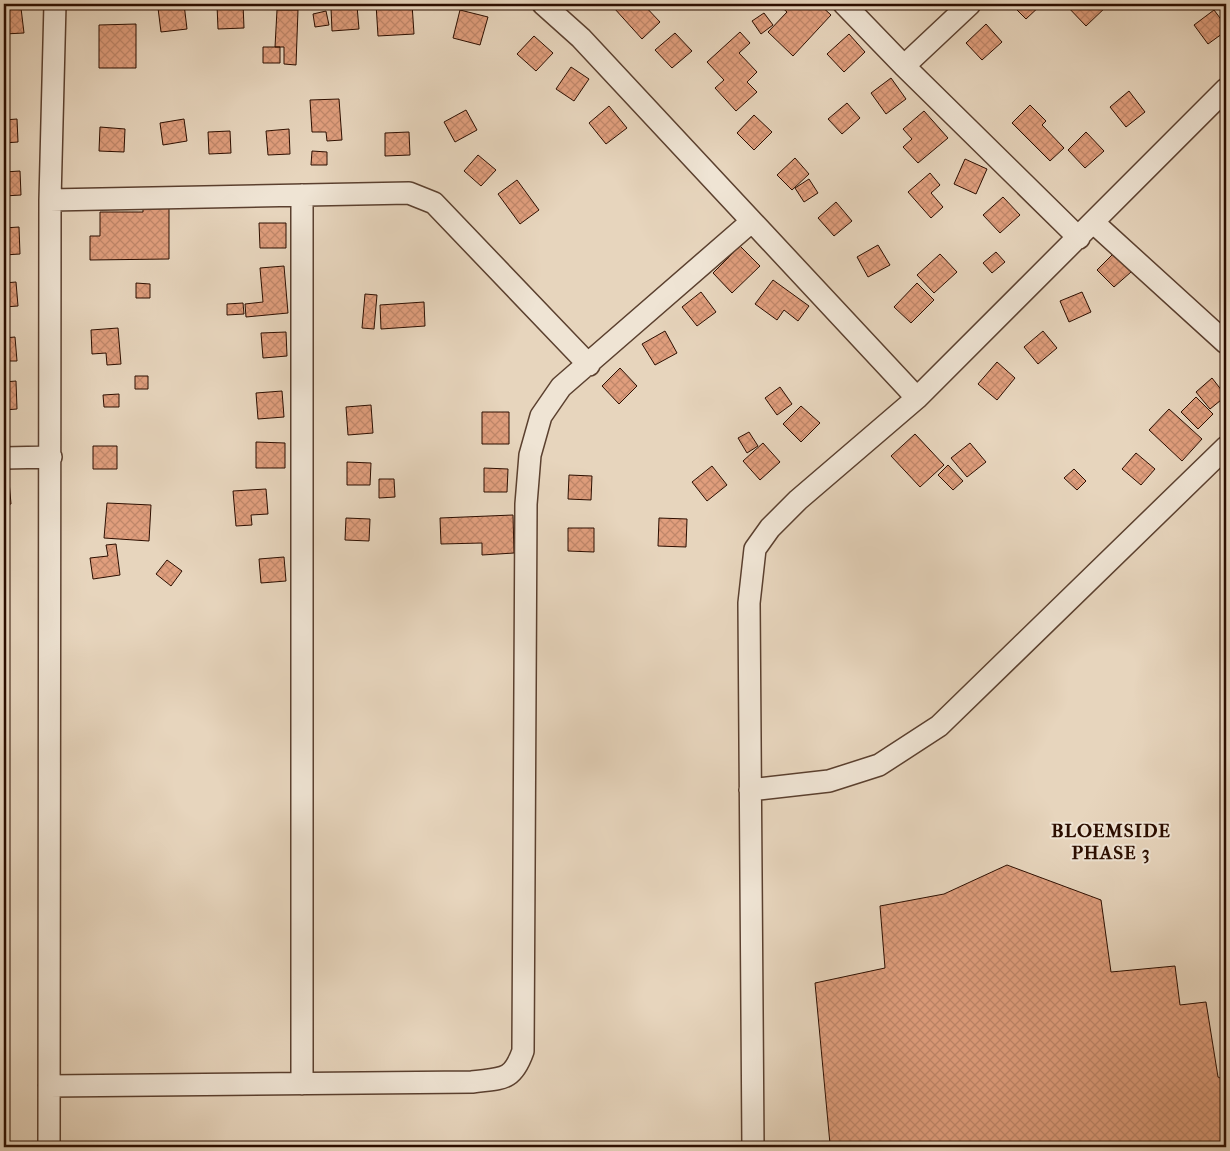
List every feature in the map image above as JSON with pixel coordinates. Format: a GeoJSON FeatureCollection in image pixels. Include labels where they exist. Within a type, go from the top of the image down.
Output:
{"type":"FeatureCollection","features":[{"type":"Feature","properties":{"kind":"street"},"geometry":{"type":"LineString","coordinates":[[50,1147],[50,200],[55,4]]}},
{"type":"Feature","properties":{"kind":"street"},"geometry":{"type":"LineString","coordinates":[[543,4],[581,38],[916,398]]}},
{"type":"Feature","properties":{"kind":"street"},"geometry":{"type":"LineString","coordinates":[[844,4],[904,66],[1086,230],[1226,344]]}},
{"type":"Feature","properties":{"kind":"street"},"geometry":{"type":"LineString","coordinates":[[904,66],[970,4]]}},
{"type":"Feature","properties":{"kind":"street"},"geometry":{"type":"LineString","coordinates":[[753,1147],[749,603],[756,549],[770,528],[798,500],[916,398],[1224,95]]}},
{"type":"Feature","properties":{"kind":"street"},"geometry":{"type":"LineString","coordinates":[[50,200],[409,193],[434,203],[590,365]]}},
{"type":"Feature","properties":{"kind":"street"},"geometry":{"type":"LineString","coordinates":[[302,195],[302,1084]]}},
{"type":"Feature","properties":{"kind":"street"},"geometry":{"type":"LineString","coordinates":[[49,1086],[472,1082],[503,1078],[516,1069],[523,1051],[524,580],[526,504],[530,455],[541,416],[562,387],[590,365],[751,222]]}},
{"type":"Feature","properties":{"kind":"street"},"geometry":{"type":"LineString","coordinates":[[750,790],[829,781],[879,765],[939,726],[1226,447]]}},
{"type":"Feature","properties":{"kind":"street"},"geometry":{"type":"LineString","coordinates":[[4,458],[51,457]]}},
{"type":"Feature","properties":{"kind":"building"},"geometry":{"type":"Polygon","coordinates":[[[184,4],[187,29],[161,32],[158,8],[184,4]]]}},
{"type":"Feature","properties":{"kind":"building"},"geometry":{"type":"Polygon","coordinates":[[[243,4],[244,28],[218,29],[217,5],[243,4]]]}},
{"type":"Feature","properties":{"kind":"building"},"geometry":{"type":"Polygon","coordinates":[[[376,4],[412,4],[414,34],[378,36],[376,4]]]}},
{"type":"Feature","properties":{"kind":"building"},"geometry":{"type":"Polygon","coordinates":[[[618,4],[643,4],[660,22],[642,39],[614,8],[618,4]]]}},
{"type":"Feature","properties":{"kind":"building"},"geometry":{"type":"Polygon","coordinates":[[[778,4],[819,4],[831,15],[793,56],[768,32],[787,12],[778,4]]]}},
{"type":"Feature","properties":{"kind":"building"},"geometry":{"type":"Polygon","coordinates":[[[1011,4],[1042,4],[1026,19],[1011,4]]]}},
{"type":"Feature","properties":{"kind":"building"},"geometry":{"type":"Polygon","coordinates":[[[1065,4],[1107,4],[1108,5],[1086,26],[1065,4]]]}},
{"type":"Feature","properties":{"kind":"building"},"geometry":{"type":"Polygon","coordinates":[[[357,6],[359,29],[332,31],[331,8],[357,6]]]}},
{"type":"Feature","properties":{"kind":"building"},"geometry":{"type":"Polygon","coordinates":[[[21,8],[24,33],[4,34],[4,10],[21,8]]]}},
{"type":"Feature","properties":{"kind":"building"},"geometry":{"type":"Polygon","coordinates":[[[277,10],[298,10],[296,65],[284,64],[284,47],[275,47],[277,10]]]}},
{"type":"Feature","properties":{"kind":"building"},"geometry":{"type":"Polygon","coordinates":[[[460,10],[488,17],[480,45],[453,38],[460,10]]]}},
{"type":"Feature","properties":{"kind":"building"},"geometry":{"type":"Polygon","coordinates":[[[1214,10],[1226,26],[1226,31],[1208,44],[1194,25],[1214,10]]]}},
{"type":"Feature","properties":{"kind":"building"},"geometry":{"type":"Polygon","coordinates":[[[326,11],[329,25],[315,27],[313,14],[326,11]]]}},
{"type":"Feature","properties":{"kind":"building"},"geometry":{"type":"Polygon","coordinates":[[[764,13],[773,25],[761,34],[752,21],[764,13]]]}},
{"type":"Feature","properties":{"kind":"building"},"geometry":{"type":"Polygon","coordinates":[[[136,24],[136,68],[99,68],[99,25],[136,24]]]}},
{"type":"Feature","properties":{"kind":"building"},"geometry":{"type":"Polygon","coordinates":[[[986,24],[1002,42],[982,60],[966,43],[986,24]]]}},
{"type":"Feature","properties":{"kind":"building"},"geometry":{"type":"Polygon","coordinates":[[[740,32],[750,43],[739,53],[757,72],[747,82],[757,92],[736,111],[715,88],[724,80],[707,62],[740,32]]]}},
{"type":"Feature","properties":{"kind":"building"},"geometry":{"type":"Polygon","coordinates":[[[675,33],[692,51],[672,68],[655,50],[675,33]]]}},
{"type":"Feature","properties":{"kind":"building"},"geometry":{"type":"Polygon","coordinates":[[[849,34],[865,52],[844,72],[827,54],[849,34]]]}},
{"type":"Feature","properties":{"kind":"building"},"geometry":{"type":"Polygon","coordinates":[[[534,36],[553,53],[536,71],[517,54],[534,36]]]}},
{"type":"Feature","properties":{"kind":"building"},"geometry":{"type":"Polygon","coordinates":[[[263,47],[280,47],[280,63],[263,63],[263,47]]]}},
{"type":"Feature","properties":{"kind":"building"},"geometry":{"type":"Polygon","coordinates":[[[571,67],[589,79],[574,101],[556,89],[571,67]]]}},
{"type":"Feature","properties":{"kind":"building"},"geometry":{"type":"Polygon","coordinates":[[[891,78],[906,99],[886,114],[871,93],[891,78]]]}},
{"type":"Feature","properties":{"kind":"building"},"geometry":{"type":"Polygon","coordinates":[[[1129,91],[1145,112],[1126,127],[1110,107],[1129,91]]]}},
{"type":"Feature","properties":{"kind":"building"},"geometry":{"type":"Polygon","coordinates":[[[339,99],[342,140],[327,141],[326,132],[312,132],[310,100],[339,99]]]}},
{"type":"Feature","properties":{"kind":"building"},"geometry":{"type":"Polygon","coordinates":[[[847,103],[860,118],[842,134],[828,119],[847,103]]]}},
{"type":"Feature","properties":{"kind":"building"},"geometry":{"type":"Polygon","coordinates":[[[1030,105],[1046,121],[1042,125],[1064,148],[1050,161],[1012,123],[1030,105]]]}},
{"type":"Feature","properties":{"kind":"building"},"geometry":{"type":"Polygon","coordinates":[[[609,106],[627,128],[606,144],[589,123],[609,106]]]}},
{"type":"Feature","properties":{"kind":"building"},"geometry":{"type":"Polygon","coordinates":[[[466,110],[477,130],[455,142],[444,122],[466,110]]]}},
{"type":"Feature","properties":{"kind":"building"},"geometry":{"type":"Polygon","coordinates":[[[924,111],[948,138],[918,163],[903,147],[912,139],[903,129],[924,111]]]}},
{"type":"Feature","properties":{"kind":"building"},"geometry":{"type":"Polygon","coordinates":[[[754,115],[772,132],[754,150],[737,133],[754,115]]]}},
{"type":"Feature","properties":{"kind":"building"},"geometry":{"type":"Polygon","coordinates":[[[17,119],[18,142],[4,143],[4,120],[17,119]]]}},
{"type":"Feature","properties":{"kind":"building"},"geometry":{"type":"Polygon","coordinates":[[[184,119],[187,141],[163,145],[160,123],[184,119]]]}},
{"type":"Feature","properties":{"kind":"building"},"geometry":{"type":"Polygon","coordinates":[[[100,127],[125,129],[124,152],[99,151],[100,127]]]}},
{"type":"Feature","properties":{"kind":"building"},"geometry":{"type":"Polygon","coordinates":[[[289,129],[290,154],[268,155],[266,131],[289,129]]]}},
{"type":"Feature","properties":{"kind":"building"},"geometry":{"type":"Polygon","coordinates":[[[230,131],[231,153],[209,154],[208,132],[230,131]]]}},
{"type":"Feature","properties":{"kind":"building"},"geometry":{"type":"Polygon","coordinates":[[[409,132],[410,155],[385,156],[385,133],[409,132]]]}},
{"type":"Feature","properties":{"kind":"building"},"geometry":{"type":"Polygon","coordinates":[[[1086,132],[1104,151],[1085,168],[1068,150],[1086,132]]]}},
{"type":"Feature","properties":{"kind":"building"},"geometry":{"type":"Polygon","coordinates":[[[312,151],[327,152],[327,165],[311,165],[312,151]]]}},
{"type":"Feature","properties":{"kind":"building"},"geometry":{"type":"Polygon","coordinates":[[[478,155],[496,170],[481,186],[464,171],[478,155]]]}},
{"type":"Feature","properties":{"kind":"building"},"geometry":{"type":"Polygon","coordinates":[[[795,158],[809,174],[792,190],[777,175],[795,158]]]}},
{"type":"Feature","properties":{"kind":"building"},"geometry":{"type":"Polygon","coordinates":[[[965,159],[987,169],[976,194],[954,184],[965,159]]]}},
{"type":"Feature","properties":{"kind":"building"},"geometry":{"type":"Polygon","coordinates":[[[20,171],[21,195],[4,196],[4,172],[20,171]]]}},
{"type":"Feature","properties":{"kind":"building"},"geometry":{"type":"Polygon","coordinates":[[[930,173],[940,185],[931,193],[943,207],[931,218],[908,192],[930,173]]]}},
{"type":"Feature","properties":{"kind":"building"},"geometry":{"type":"Polygon","coordinates":[[[809,179],[818,193],[804,202],[795,188],[809,179]]]}},
{"type":"Feature","properties":{"kind":"building"},"geometry":{"type":"Polygon","coordinates":[[[517,180],[539,210],[520,224],[498,194],[517,180]]]}},
{"type":"Feature","properties":{"kind":"building"},"geometry":{"type":"Polygon","coordinates":[[[1003,197],[1020,215],[1000,233],[983,215],[1003,197]]]}},
{"type":"Feature","properties":{"kind":"building"},"geometry":{"type":"Polygon","coordinates":[[[143,201],[169,201],[169,259],[90,260],[90,236],[100,236],[100,212],[143,212],[143,201]]]}},
{"type":"Feature","properties":{"kind":"building"},"geometry":{"type":"Polygon","coordinates":[[[836,202],[852,221],[834,236],[818,218],[836,202]]]}},
{"type":"Feature","properties":{"kind":"building"},"geometry":{"type":"Polygon","coordinates":[[[259,223],[286,223],[286,248],[260,248],[259,223]]]}},
{"type":"Feature","properties":{"kind":"building"},"geometry":{"type":"Polygon","coordinates":[[[19,227],[20,254],[4,255],[4,228],[19,227]]]}},
{"type":"Feature","properties":{"kind":"building"},"geometry":{"type":"Polygon","coordinates":[[[878,245],[890,265],[868,277],[857,257],[878,245]]]}},
{"type":"Feature","properties":{"kind":"building"},"geometry":{"type":"Polygon","coordinates":[[[740,246],[760,266],[732,293],[713,273],[740,246]]]}},
{"type":"Feature","properties":{"kind":"building"},"geometry":{"type":"Polygon","coordinates":[[[996,252],[1005,262],[992,273],[983,263],[996,252]]]}},
{"type":"Feature","properties":{"kind":"building"},"geometry":{"type":"Polygon","coordinates":[[[940,254],[957,272],[934,293],[917,275],[940,254]]]}},
{"type":"Feature","properties":{"kind":"building"},"geometry":{"type":"Polygon","coordinates":[[[1113,254],[1131,272],[1114,287],[1097,270],[1113,254]]]}},
{"type":"Feature","properties":{"kind":"building"},"geometry":{"type":"Polygon","coordinates":[[[284,266],[288,313],[246,317],[245,304],[263,302],[260,268],[284,266]]]}},
{"type":"Feature","properties":{"kind":"building"},"geometry":{"type":"Polygon","coordinates":[[[773,280],[809,306],[798,321],[784,310],[777,320],[755,304],[773,280]]]}},
{"type":"Feature","properties":{"kind":"building"},"geometry":{"type":"Polygon","coordinates":[[[16,282],[18,306],[4,307],[4,283],[16,282]]]}},
{"type":"Feature","properties":{"kind":"building"},"geometry":{"type":"Polygon","coordinates":[[[136,283],[150,284],[150,298],[136,298],[136,283]]]}},
{"type":"Feature","properties":{"kind":"building"},"geometry":{"type":"Polygon","coordinates":[[[917,283],[934,300],[911,323],[894,307],[917,283]]]}},
{"type":"Feature","properties":{"kind":"building"},"geometry":{"type":"Polygon","coordinates":[[[701,292],[716,312],[697,326],[682,307],[701,292]]]}},
{"type":"Feature","properties":{"kind":"building"},"geometry":{"type":"Polygon","coordinates":[[[1082,292],[1091,312],[1069,322],[1060,301],[1082,292]]]}},
{"type":"Feature","properties":{"kind":"building"},"geometry":{"type":"Polygon","coordinates":[[[365,294],[377,295],[374,329],[362,328],[365,294]]]}},
{"type":"Feature","properties":{"kind":"building"},"geometry":{"type":"Polygon","coordinates":[[[424,302],[425,326],[381,329],[380,305],[424,302]]]}},
{"type":"Feature","properties":{"kind":"building"},"geometry":{"type":"Polygon","coordinates":[[[243,303],[244,314],[227,315],[227,304],[243,303]]]}},
{"type":"Feature","properties":{"kind":"building"},"geometry":{"type":"Polygon","coordinates":[[[118,328],[121,364],[107,365],[106,353],[92,354],[91,330],[118,328]]]}},
{"type":"Feature","properties":{"kind":"building"},"geometry":{"type":"Polygon","coordinates":[[[665,331],[677,353],[655,365],[642,344],[665,331]]]}},
{"type":"Feature","properties":{"kind":"building"},"geometry":{"type":"Polygon","coordinates":[[[1043,331],[1057,348],[1038,364],[1024,347],[1043,331]]]}},
{"type":"Feature","properties":{"kind":"building"},"geometry":{"type":"Polygon","coordinates":[[[286,332],[287,356],[263,358],[261,333],[286,332]]]}},
{"type":"Feature","properties":{"kind":"building"},"geometry":{"type":"Polygon","coordinates":[[[15,337],[17,361],[4,361],[4,338],[15,337]]]}},
{"type":"Feature","properties":{"kind":"building"},"geometry":{"type":"Polygon","coordinates":[[[997,362],[1015,378],[997,400],[978,384],[997,362]]]}},
{"type":"Feature","properties":{"kind":"building"},"geometry":{"type":"Polygon","coordinates":[[[620,368],[637,386],[619,404],[602,386],[620,368]]]}},
{"type":"Feature","properties":{"kind":"building"},"geometry":{"type":"Polygon","coordinates":[[[135,376],[148,376],[148,389],[135,389],[135,376]]]}},
{"type":"Feature","properties":{"kind":"building"},"geometry":{"type":"Polygon","coordinates":[[[1212,378],[1226,396],[1210,409],[1196,392],[1212,378]]]}},
{"type":"Feature","properties":{"kind":"building"},"geometry":{"type":"Polygon","coordinates":[[[16,381],[17,409],[4,410],[4,382],[16,381]]]}},
{"type":"Feature","properties":{"kind":"building"},"geometry":{"type":"Polygon","coordinates":[[[780,387],[792,404],[777,415],[765,398],[780,387]]]}},
{"type":"Feature","properties":{"kind":"building"},"geometry":{"type":"Polygon","coordinates":[[[282,391],[284,417],[258,419],[256,393],[282,391]]]}},
{"type":"Feature","properties":{"kind":"building"},"geometry":{"type":"Polygon","coordinates":[[[119,394],[119,407],[104,407],[103,395],[119,394]]]}},
{"type":"Feature","properties":{"kind":"building"},"geometry":{"type":"Polygon","coordinates":[[[1196,397],[1213,414],[1198,429],[1181,412],[1196,397]]]}},
{"type":"Feature","properties":{"kind":"building"},"geometry":{"type":"Polygon","coordinates":[[[371,405],[373,433],[348,435],[346,407],[371,405]]]}},
{"type":"Feature","properties":{"kind":"building"},"geometry":{"type":"Polygon","coordinates":[[[801,406],[820,423],[801,442],[783,424],[801,406]]]}},
{"type":"Feature","properties":{"kind":"building"},"geometry":{"type":"Polygon","coordinates":[[[1169,409],[1202,439],[1182,461],[1149,430],[1169,409]]]}},
{"type":"Feature","properties":{"kind":"building"},"geometry":{"type":"Polygon","coordinates":[[[482,412],[509,412],[509,444],[482,444],[482,412]]]}},
{"type":"Feature","properties":{"kind":"building"},"geometry":{"type":"Polygon","coordinates":[[[749,432],[758,446],[747,453],[738,438],[749,432]]]}},
{"type":"Feature","properties":{"kind":"building"},"geometry":{"type":"Polygon","coordinates":[[[915,434],[944,465],[920,487],[891,456],[915,434]]]}},
{"type":"Feature","properties":{"kind":"building"},"geometry":{"type":"Polygon","coordinates":[[[256,442],[285,443],[285,468],[256,468],[256,442]]]}},
{"type":"Feature","properties":{"kind":"building"},"geometry":{"type":"Polygon","coordinates":[[[763,443],[780,462],[760,480],[743,461],[763,443]]]}},
{"type":"Feature","properties":{"kind":"building"},"geometry":{"type":"Polygon","coordinates":[[[970,443],[986,462],[967,477],[951,458],[970,443]]]}},
{"type":"Feature","properties":{"kind":"building"},"geometry":{"type":"Polygon","coordinates":[[[93,446],[117,446],[117,469],[93,469],[93,446]]]}},
{"type":"Feature","properties":{"kind":"building"},"geometry":{"type":"Polygon","coordinates":[[[1136,453],[1155,469],[1141,485],[1122,469],[1136,453]]]}},
{"type":"Feature","properties":{"kind":"building"},"geometry":{"type":"Polygon","coordinates":[[[347,462],[371,463],[370,485],[347,485],[347,462]]]}},
{"type":"Feature","properties":{"kind":"building"},"geometry":{"type":"Polygon","coordinates":[[[948,465],[963,481],[953,490],[938,475],[948,465]]]}},
{"type":"Feature","properties":{"kind":"building"},"geometry":{"type":"Polygon","coordinates":[[[712,466],[727,485],[707,501],[692,482],[712,466]]]}},
{"type":"Feature","properties":{"kind":"building"},"geometry":{"type":"Polygon","coordinates":[[[484,468],[508,469],[507,492],[484,492],[484,468]]]}},
{"type":"Feature","properties":{"kind":"building"},"geometry":{"type":"Polygon","coordinates":[[[1074,469],[1086,481],[1077,490],[1064,478],[1074,469]]]}},
{"type":"Feature","properties":{"kind":"building"},"geometry":{"type":"Polygon","coordinates":[[[569,475],[592,476],[591,500],[568,499],[569,475]]]}},
{"type":"Feature","properties":{"kind":"building"},"geometry":{"type":"Polygon","coordinates":[[[379,479],[394,479],[395,497],[379,498],[379,479]]]}},
{"type":"Feature","properties":{"kind":"building"},"geometry":{"type":"Polygon","coordinates":[[[4,481],[9,481],[11,504],[4,505],[4,481]]]}},
{"type":"Feature","properties":{"kind":"building"},"geometry":{"type":"Polygon","coordinates":[[[266,489],[268,514],[251,515],[252,525],[236,526],[233,491],[266,489]]]}},
{"type":"Feature","properties":{"kind":"building"},"geometry":{"type":"Polygon","coordinates":[[[107,503],[151,505],[149,541],[104,538],[107,503]]]}},
{"type":"Feature","properties":{"kind":"building"},"geometry":{"type":"Polygon","coordinates":[[[513,515],[514,553],[482,555],[482,543],[441,544],[440,518],[513,515]]]}},
{"type":"Feature","properties":{"kind":"building"},"geometry":{"type":"Polygon","coordinates":[[[346,518],[370,519],[369,541],[345,540],[346,518]]]}},
{"type":"Feature","properties":{"kind":"building"},"geometry":{"type":"Polygon","coordinates":[[[659,518],[687,519],[686,547],[658,546],[659,518]]]}},
{"type":"Feature","properties":{"kind":"building"},"geometry":{"type":"Polygon","coordinates":[[[568,528],[594,528],[594,552],[568,551],[568,528]]]}},
{"type":"Feature","properties":{"kind":"building"},"geometry":{"type":"Polygon","coordinates":[[[116,544],[120,575],[93,579],[90,558],[108,556],[106,545],[116,544]]]}},
{"type":"Feature","properties":{"kind":"building"},"geometry":{"type":"Polygon","coordinates":[[[284,557],[286,581],[261,583],[259,559],[284,557]]]}},
{"type":"Feature","properties":{"kind":"building"},"geometry":{"type":"Polygon","coordinates":[[[167,560],[182,571],[171,586],[156,574],[167,560]]]}},
{"type":"Feature","properties":{"kind":"building"},"geometry":{"type":"Polygon","coordinates":[[[1007,865],[1101,900],[1111,972],[1175,966],[1180,1005],[1206,1002],[1218,1077],[1226,1081],[1226,1147],[833,1147],[830,1144],[815,983],[885,968],[880,906],[944,894],[1007,865]]]}},
{"type":"Feature","properties":{"kind":"district","name":"BLOEMSIDE PHASE 3"},"geometry":{"type":"Point","coordinates":[1111,841]}}]}
